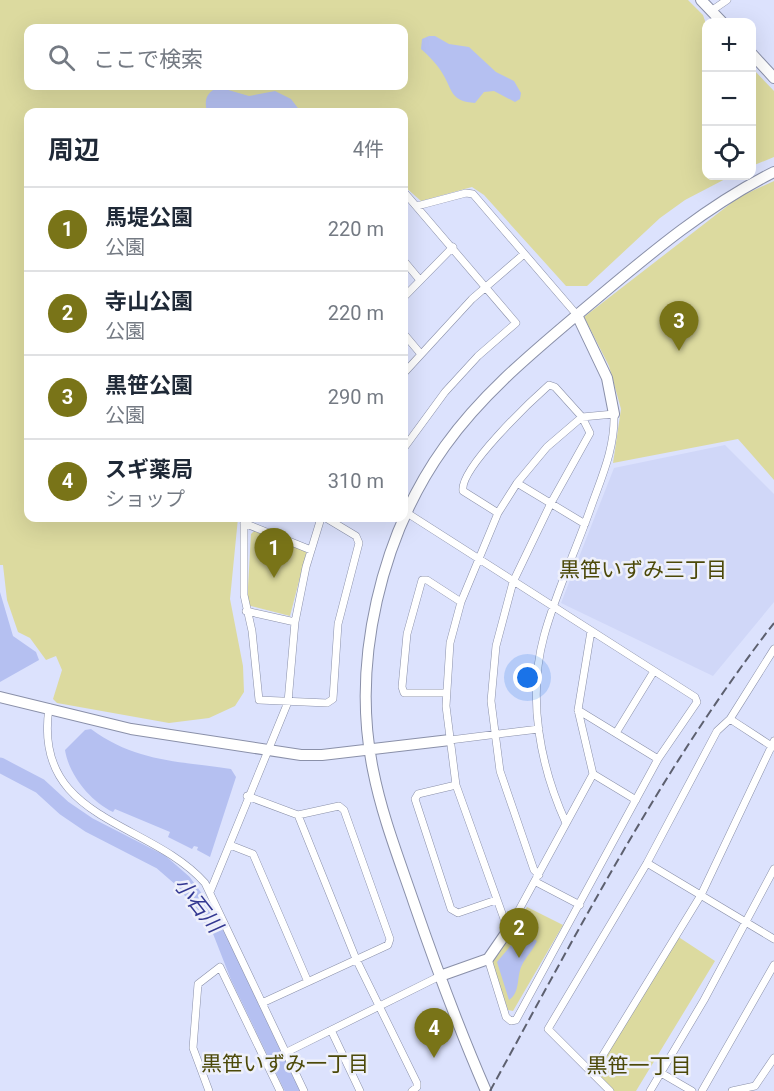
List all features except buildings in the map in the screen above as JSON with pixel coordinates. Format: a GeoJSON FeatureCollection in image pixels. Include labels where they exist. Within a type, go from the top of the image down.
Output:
{"type":"FeatureCollection","features":[{"type":"Feature","properties":{"kind":"street"},"geometry":{"type":"LineString","coordinates":[[701,0],[718,18]]}},
{"type":"Feature","properties":{"kind":"street"},"geometry":{"type":"LineString","coordinates":[[711,11],[727,0]]}},
{"type":"Feature","properties":{"kind":"street"},"geometry":{"type":"LineString","coordinates":[[756,58],[774,78]]}},
{"type":"Feature","properties":{"kind":"street"},"geometry":{"type":"LineString","coordinates":[[408,508],[426,475],[470,415],[496,386],[674,234],[744,187],[774,172]]}},
{"type":"Feature","properties":{"kind":"street"},"geometry":{"type":"LineString","coordinates":[[417,206],[466,193],[472,194],[577,315],[608,378],[614,414],[613,444],[555,608],[539,662],[536,699],[544,765],[566,823]]}},
{"type":"Feature","properties":{"kind":"street"},"geometry":{"type":"LineString","coordinates":[[408,196],[487,286],[516,323],[478,357],[445,392],[408,443]]}},
{"type":"Feature","properties":{"kind":"street"},"geometry":{"type":"LineString","coordinates":[[408,292],[453,247]]}},
{"type":"Feature","properties":{"kind":"street"},"geometry":{"type":"LineString","coordinates":[[408,369],[420,353],[487,286],[524,254]]}},
{"type":"Feature","properties":{"kind":"street"},"geometry":{"type":"LineString","coordinates":[[408,266],[419,279]]}},
{"type":"Feature","properties":{"kind":"street"},"geometry":{"type":"LineString","coordinates":[[408,339],[420,353]]}},
{"type":"Feature","properties":{"kind":"street"},"geometry":{"type":"LineString","coordinates":[[498,513],[463,491],[463,484],[481,456],[519,411],[552,386],[582,417],[589,436],[551,503],[513,582],[496,646],[491,701],[502,778],[534,870],[538,878],[580,905]]}},
{"type":"Feature","properties":{"kind":"street"},"geometry":{"type":"LineString","coordinates":[[508,930],[456,785],[446,693],[450,643],[461,602],[498,513],[517,483],[547,447],[582,417],[614,414]]}},
{"type":"Feature","properties":{"kind":"street"},"geometry":{"type":"LineString","coordinates":[[517,483],[585,524]]}},
{"type":"Feature","properties":{"kind":"street"},"geometry":{"type":"LineString","coordinates":[[408,513],[695,697],[697,702],[658,759],[516,1020],[511,1021],[506,1017],[488,959]]}},
{"type":"Feature","properties":{"kind":"street"},"geometry":{"type":"LineString","coordinates":[[244,522],[243,572],[246,611],[252,631],[259,700],[327,703],[333,699],[338,624],[359,543],[356,536],[333,522]]}},
{"type":"Feature","properties":{"kind":"street"},"geometry":{"type":"LineString","coordinates":[[248,522],[311,550]]}},
{"type":"Feature","properties":{"kind":"street"},"geometry":{"type":"LineString","coordinates":[[210,892],[247,796],[270,749],[288,702],[295,622],[320,522]]}},
{"type":"Feature","properties":{"kind":"street"},"geometry":{"type":"LineString","coordinates":[[402,522],[391,551],[372,624],[367,675],[370,750],[384,813],[458,1028],[486,1091]]}},
{"type":"Feature","properties":{"kind":"street"},"geometry":{"type":"LineString","coordinates":[[446,693],[404,693],[402,687],[407,634],[422,580],[427,579],[461,602]]}},
{"type":"Feature","properties":{"kind":"street"},"geometry":{"type":"LineString","coordinates":[[246,611],[295,622]]}},
{"type":"Feature","properties":{"kind":"street"},"geometry":{"type":"LineString","coordinates":[[287,1052],[440,976],[488,959],[538,878],[592,774],[578,710],[591,631]]}},
{"type":"Feature","properties":{"kind":"street"},"geometry":{"type":"LineString","coordinates":[[610,1091],[548,1029],[647,862],[715,735],[730,719],[774,649]]}},
{"type":"Feature","properties":{"kind":"street"},"geometry":{"type":"LineString","coordinates":[[616,733],[654,671]]}},
{"type":"Feature","properties":{"kind":"street"},"geometry":{"type":"LineString","coordinates":[[0,697],[131,729],[301,755],[370,750],[539,729]]}},
{"type":"Feature","properties":{"kind":"street"},"geometry":{"type":"LineString","coordinates":[[49,708],[49,751],[55,769],[64,784],[92,811],[108,822],[178,857],[191,867],[210,892],[304,1091]]}},
{"type":"Feature","properties":{"kind":"street"},"geometry":{"type":"LineString","coordinates":[[578,710],[658,759]]}},
{"type":"Feature","properties":{"kind":"street"},"geometry":{"type":"LineString","coordinates":[[592,1073],[701,895],[773,745],[730,719]]}},
{"type":"Feature","properties":{"kind":"street"},"geometry":{"type":"LineString","coordinates":[[592,774],[636,800]]}},
{"type":"Feature","properties":{"kind":"street"},"geometry":{"type":"LineString","coordinates":[[456,785],[418,794],[415,799],[444,888],[452,909],[458,914],[496,900]]}},
{"type":"Feature","properties":{"kind":"street"},"geometry":{"type":"LineString","coordinates":[[247,796],[298,815],[339,806],[344,810],[390,939],[388,945],[262,1003]]}},
{"type":"Feature","properties":{"kind":"street"},"geometry":{"type":"LineString","coordinates":[[298,815],[356,959],[417,1083],[417,1087],[412,1091]]}},
{"type":"Feature","properties":{"kind":"street"},"geometry":{"type":"LineString","coordinates":[[230,845],[253,854],[308,982]]}},
{"type":"Feature","properties":{"kind":"street"},"geometry":{"type":"LineString","coordinates":[[647,862],[774,939]]}},
{"type":"Feature","properties":{"kind":"street"},"geometry":{"type":"LineString","coordinates":[[650,1091],[746,924],[774,869]]}},
{"type":"Feature","properties":{"kind":"street"},"geometry":{"type":"LineString","coordinates":[[702,1091],[774,965]]}},
{"type":"Feature","properties":{"kind":"street"},"geometry":{"type":"LineString","coordinates":[[209,1091],[193,1048],[198,984],[220,968],[280,1091]]}},
{"type":"Feature","properties":{"kind":"street"},"geometry":{"type":"LineString","coordinates":[[331,1030],[360,1091]]}},
{"type":"Feature","properties":{"kind":"street"},"geometry":{"type":"LineString","coordinates":[[732,1091],[755,1086],[774,1060]]}},
{"type":"Feature","properties":{"kind":"street"},"geometry":{"type":"LineString","coordinates":[[661,1073],[692,1091]]}},
{"type":"Feature","properties":{"kind":"shaded area"},"geometry":{"type":"Polygon","coordinates":[[[0,0],[688,0],[703,15],[702,180],[723,180],[685,200],[660,218],[587,286],[566,286],[484,195],[472,187],[421,201],[408,190],[408,108],[24,108],[24,522],[238,522],[230,599],[243,666],[244,692],[235,706],[209,718],[169,723],[57,703],[53,699],[62,670],[56,656],[46,660],[30,638],[18,632],[7,600],[3,565],[0,565],[0,0]]]}},
{"type":"Feature","properties":{"kind":"shaded area"},"geometry":{"type":"Polygon","coordinates":[[[435,36],[449,44],[469,47],[496,72],[514,81],[521,93],[520,99],[515,102],[494,91],[484,92],[475,103],[457,98],[439,68],[421,49],[422,39],[435,36]]]}},
{"type":"Feature","properties":{"kind":"shaded area"},"geometry":{"type":"Polygon","coordinates":[[[756,72],[774,91],[774,157],[756,164],[756,72]]]}},
{"type":"Feature","properties":{"kind":"shaded area"},"geometry":{"type":"Polygon","coordinates":[[[228,90],[249,96],[275,91],[291,99],[298,108],[206,108],[207,97],[211,92],[228,90]]]}},
{"type":"Feature","properties":{"kind":"shaded area"},"geometry":{"type":"Polygon","coordinates":[[[774,181],[774,480],[738,439],[613,463],[621,409],[609,366],[584,317],[739,197],[774,181]]]}},
{"type":"Feature","properties":{"kind":"shaded area"},"geometry":{"type":"Polygon","coordinates":[[[725,445],[774,494],[774,602],[713,676],[561,603],[614,468],[725,445]]]}},
{"type":"Feature","properties":{"kind":"shaded area"},"geometry":{"type":"Polygon","coordinates":[[[254,531],[307,550],[290,616],[247,605],[251,534],[254,531]]]}},
{"type":"Feature","properties":{"kind":"shaded area"},"geometry":{"type":"Polygon","coordinates":[[[0,592],[13,636],[36,652],[39,660],[0,682],[0,592]]]}},
{"type":"Feature","properties":{"kind":"shaded area"},"geometry":{"type":"Polygon","coordinates":[[[91,729],[124,748],[141,754],[175,762],[231,769],[236,777],[210,857],[197,850],[198,847],[194,846],[192,849],[168,837],[170,832],[115,809],[113,812],[89,794],[71,769],[65,750],[85,730],[91,729]]]}},
{"type":"Feature","properties":{"kind":"shaded area"},"geometry":{"type":"Polygon","coordinates":[[[527,907],[563,925],[513,1011],[508,1010],[491,960],[527,907]]]}},
{"type":"Feature","properties":{"kind":"shaded area"},"geometry":{"type":"Polygon","coordinates":[[[522,932],[537,941],[522,965],[517,989],[509,1000],[497,962],[522,932]]]}},
{"type":"Feature","properties":{"kind":"shaded area"},"geometry":{"type":"Polygon","coordinates":[[[677,936],[715,961],[636,1091],[613,1091],[593,1071],[677,936]]]}},
{"type":"Feature","properties":{"kind":"waterway","name":"小石川"},"geometry":{"type":"LineString","coordinates":[[0,765],[40,786],[64,808],[89,825],[161,862],[184,882],[220,931],[238,977],[293,1091]]}},
{"type":"Feature","properties":{"kind":"railway"},"geometry":{"type":"LineString","coordinates":[[490,1091],[589,911],[658,793],[733,678],[774,623]]}},
{"type":"Feature","properties":{"kind":"place","name":"黒笹公園"},"geometry":{"type":"Point","coordinates":[679,351]}},
{"type":"Feature","properties":{"kind":"place","name":"馬堤公園"},"geometry":{"type":"Point","coordinates":[274,578]}},
{"type":"Feature","properties":{"kind":"place","name":"寺山公園"},"geometry":{"type":"Point","coordinates":[519,958]}},
{"type":"Feature","properties":{"kind":"place","name":"スギ薬局"},"geometry":{"type":"Point","coordinates":[434,1058]}},
{"type":"Feature","properties":{"kind":"district","name":"黒笹いずみ三丁目"},"geometry":{"type":"Point","coordinates":[643,570]}},
{"type":"Feature","properties":{"kind":"district","name":"黒笹いずみ一丁目"},"geometry":{"type":"Point","coordinates":[285,1064]}},
{"type":"Feature","properties":{"kind":"district","name":"黒笹一丁目"},"geometry":{"type":"Point","coordinates":[639,1066]}}]}
